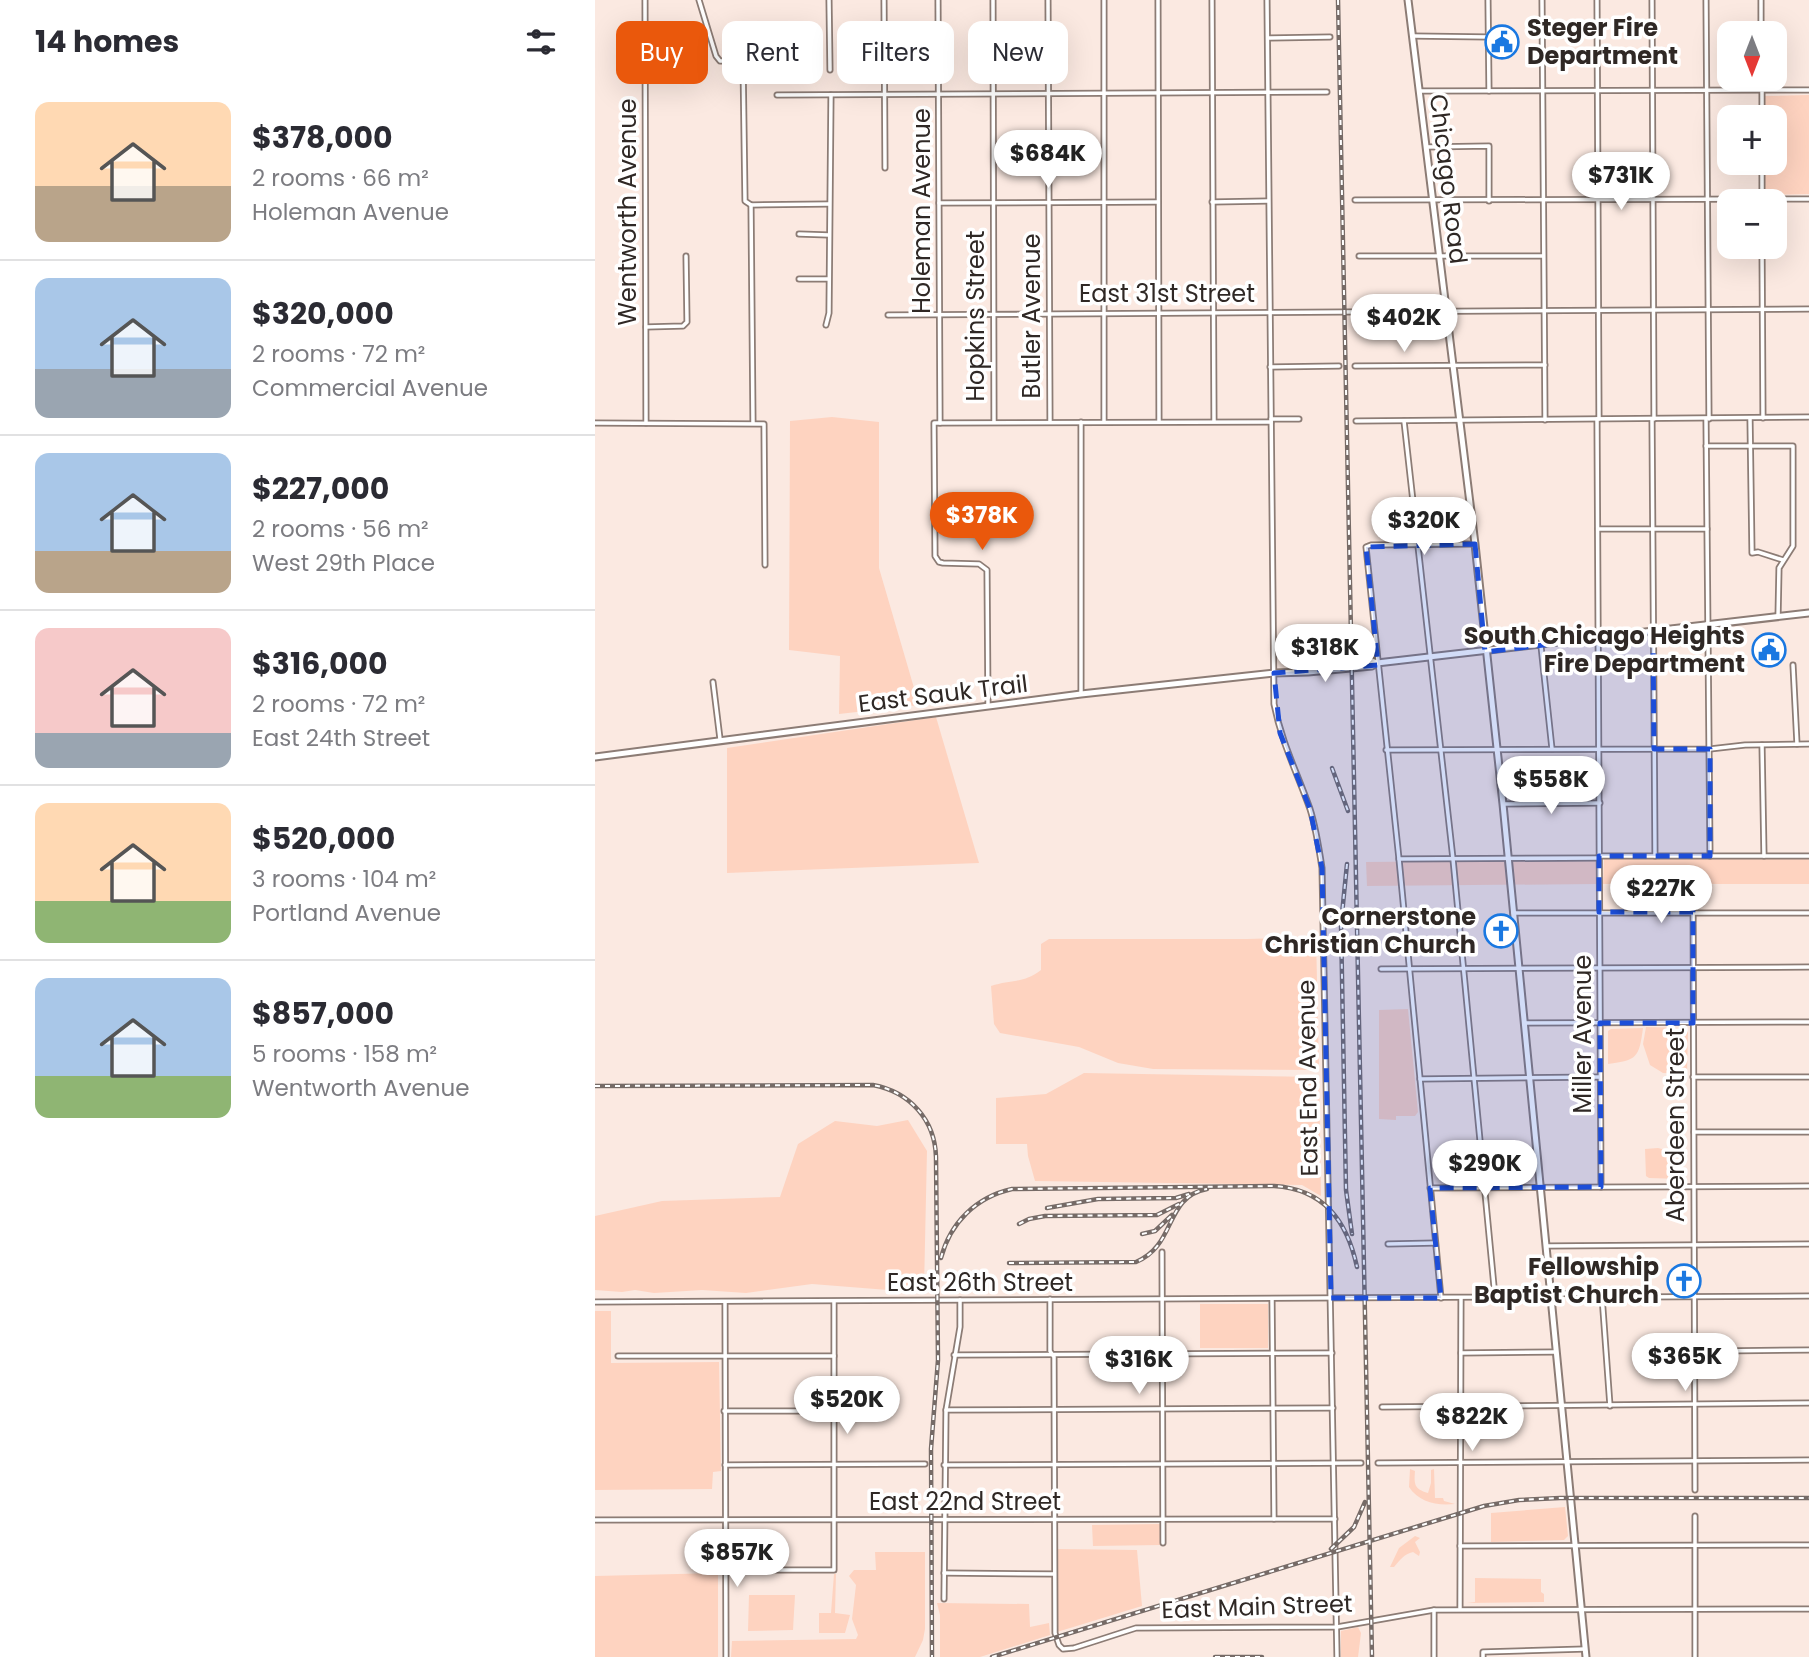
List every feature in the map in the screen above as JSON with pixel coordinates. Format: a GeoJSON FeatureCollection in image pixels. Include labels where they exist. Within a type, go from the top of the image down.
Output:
{"type":"FeatureCollection","features":[{"type":"Feature","properties":{"kind":"main road","name":"Chicago Road"},"geometry":{"type":"LineString","coordinates":[[1408,0],[1475,544],[1503,804],[1586,1657]]}},
{"type":"Feature","properties":{"kind":"main road","name":"East Sauk Trail"},"geometry":{"type":"LineString","coordinates":[[595,757],[1081,694],[1274,673],[1308,673],[1353,665],[1541,646],[1809,613]]}},
{"type":"Feature","properties":{"kind":"street","name":"Wentworth Avenue"},"geometry":{"type":"LineString","coordinates":[[645,0],[646,423]]}},
{"type":"Feature","properties":{"kind":"street"},"geometry":{"type":"LineString","coordinates":[[699,0],[716,56],[722,61]]}},
{"type":"Feature","properties":{"kind":"street"},"geometry":{"type":"LineString","coordinates":[[829,0],[830,71]]}},
{"type":"Feature","properties":{"kind":"street"},"geometry":{"type":"LineString","coordinates":[[884,0],[885,169]]}},
{"type":"Feature","properties":{"kind":"street","name":"Holeman Avenue"},"geometry":{"type":"LineString","coordinates":[[939,0],[940,423]]}},
{"type":"Feature","properties":{"kind":"street","name":"Hopkins Street"},"geometry":{"type":"LineString","coordinates":[[993,0],[994,422]]}},
{"type":"Feature","properties":{"kind":"street","name":"Butler Avenue"},"geometry":{"type":"LineString","coordinates":[[1048,0],[1050,422]]}},
{"type":"Feature","properties":{"kind":"street"},"geometry":{"type":"LineString","coordinates":[[1104,0],[1104,422]]}},
{"type":"Feature","properties":{"kind":"street"},"geometry":{"type":"LineString","coordinates":[[1158,0],[1159,421]]}},
{"type":"Feature","properties":{"kind":"street"},"geometry":{"type":"LineString","coordinates":[[1212,0],[1214,421]]}},
{"type":"Feature","properties":{"kind":"street","name":"East End Avenue"},"geometry":{"type":"LineString","coordinates":[[1267,0],[1274,704],[1280,733],[1310,809],[1322,868],[1337,1657]]}},
{"type":"Feature","properties":{"kind":"street"},"geometry":{"type":"LineString","coordinates":[[1488,0],[1489,91]]}},
{"type":"Feature","properties":{"kind":"street"},"geometry":{"type":"LineString","coordinates":[[1542,0],[1545,420]]}},
{"type":"Feature","properties":{"kind":"street","name":"Miller Avenue"},"geometry":{"type":"LineString","coordinates":[[1597,0],[1601,1187]]}},
{"type":"Feature","properties":{"kind":"street"},"geometry":{"type":"LineString","coordinates":[[1652,0],[1655,856]]}},
{"type":"Feature","properties":{"kind":"street"},"geometry":{"type":"LineString","coordinates":[[1706,0],[1710,856]]}},
{"type":"Feature","properties":{"kind":"street"},"geometry":{"type":"LineString","coordinates":[[1761,0],[1761,21]]}},
{"type":"Feature","properties":{"kind":"street"},"geometry":{"type":"LineString","coordinates":[[1413,36],[1488,37]]}},
{"type":"Feature","properties":{"kind":"street"},"geometry":{"type":"LineString","coordinates":[[1268,38],[1330,37]]}},
{"type":"Feature","properties":{"kind":"street"},"geometry":{"type":"LineString","coordinates":[[743,84],[745,201],[751,205],[829,204]]}},
{"type":"Feature","properties":{"kind":"street"},"geometry":{"type":"LineString","coordinates":[[1420,91],[1717,90]]}},
{"type":"Feature","properties":{"kind":"street"},"geometry":{"type":"LineString","coordinates":[[1787,90],[1809,90]]}},
{"type":"Feature","properties":{"kind":"street"},"geometry":{"type":"LineString","coordinates":[[777,95],[1327,92]]}},
{"type":"Feature","properties":{"kind":"street"},"geometry":{"type":"LineString","coordinates":[[825,325],[829,313],[831,95]]}},
{"type":"Feature","properties":{"kind":"street"},"geometry":{"type":"LineString","coordinates":[[1427,147],[1489,146],[1489,201]]}},
{"type":"Feature","properties":{"kind":"street"},"geometry":{"type":"LineString","coordinates":[[1787,199],[1809,199]]}},
{"type":"Feature","properties":{"kind":"street"},"geometry":{"type":"LineString","coordinates":[[1355,200],[1717,200]]}},
{"type":"Feature","properties":{"kind":"street"},"geometry":{"type":"LineString","coordinates":[[1212,202],[1268,201]]}},
{"type":"Feature","properties":{"kind":"street"},"geometry":{"type":"LineString","coordinates":[[939,203],[1158,202]]}},
{"type":"Feature","properties":{"kind":"street"},"geometry":{"type":"LineString","coordinates":[[751,205],[753,424]]}},
{"type":"Feature","properties":{"kind":"street"},"geometry":{"type":"LineString","coordinates":[[799,234],[829,235]]}},
{"type":"Feature","properties":{"kind":"street"},"geometry":{"type":"LineString","coordinates":[[646,327],[683,326],[687,322],[686,256]]}},
{"type":"Feature","properties":{"kind":"street"},"geometry":{"type":"LineString","coordinates":[[1359,256],[1543,256]]}},
{"type":"Feature","properties":{"kind":"street"},"geometry":{"type":"LineString","coordinates":[[1762,259],[1763,418]]}},
{"type":"Feature","properties":{"kind":"street"},"geometry":{"type":"LineString","coordinates":[[799,279],[829,279]]}},
{"type":"Feature","properties":{"kind":"street","name":"East 31st Street"},"geometry":{"type":"LineString","coordinates":[[888,315],[1809,309]]}},
{"type":"Feature","properties":{"kind":"street"},"geometry":{"type":"LineString","coordinates":[[1355,366],[1545,365]]}},
{"type":"Feature","properties":{"kind":"street"},"geometry":{"type":"LineString","coordinates":[[1270,366],[1339,366]]}},
{"type":"Feature","properties":{"kind":"street"},"geometry":{"type":"LineString","coordinates":[[1356,421],[1809,417]]}},
{"type":"Feature","properties":{"kind":"street"},"geometry":{"type":"LineString","coordinates":[[1750,418],[1752,553],[1758,552],[1783,560]]}},
{"type":"Feature","properties":{"kind":"street"},"geometry":{"type":"LineString","coordinates":[[988,706],[987,570],[979,564],[943,563],[935,556],[934,423],[1299,419]]}},
{"type":"Feature","properties":{"kind":"street"},"geometry":{"type":"LineString","coordinates":[[1404,421],[1453,859],[1495,1297]]}},
{"type":"Feature","properties":{"kind":"street"},"geometry":{"type":"LineString","coordinates":[[1081,422],[1081,694]]}},
{"type":"Feature","properties":{"kind":"street"},"geometry":{"type":"LineString","coordinates":[[595,423],[764,424],[765,565]]}},
{"type":"Feature","properties":{"kind":"street"},"geometry":{"type":"LineString","coordinates":[[1706,446],[1793,446],[1793,546],[1783,560],[1778,577],[1778,617]]}},
{"type":"Feature","properties":{"kind":"street"},"geometry":{"type":"LineString","coordinates":[[1598,529],[1707,529]]}},
{"type":"Feature","properties":{"kind":"street"},"geometry":{"type":"LineString","coordinates":[[1441,1298],[1366,547],[1475,544]]}},
{"type":"Feature","properties":{"kind":"street"},"geometry":{"type":"LineString","coordinates":[[1541,646],[1552,749]]}},
{"type":"Feature","properties":{"kind":"street"},"geometry":{"type":"LineString","coordinates":[[1793,665],[1797,744]]}},
{"type":"Feature","properties":{"kind":"street"},"geometry":{"type":"LineString","coordinates":[[713,682],[720,739]]}},
{"type":"Feature","properties":{"kind":"street"},"geometry":{"type":"LineString","coordinates":[[1386,750],[1710,749],[1809,744]]}},
{"type":"Feature","properties":{"kind":"street"},"geometry":{"type":"LineString","coordinates":[[1762,745],[1764,856]]}},
{"type":"Feature","properties":{"kind":"street"},"geometry":{"type":"LineString","coordinates":[[1503,804],[1600,803]]}},
{"type":"Feature","properties":{"kind":"street"},"geometry":{"type":"LineString","coordinates":[[1399,859],[1809,856]]}},
{"type":"Feature","properties":{"kind":"street","name":"Aberdeen Street"},"geometry":{"type":"LineString","coordinates":[[1693,886],[1695,1490]]}},
{"type":"Feature","properties":{"kind":"street"},"geometry":{"type":"LineString","coordinates":[[1513,913],[1809,913]]}},
{"type":"Feature","properties":{"kind":"street"},"geometry":{"type":"LineString","coordinates":[[1381,968],[1809,967]]}},
{"type":"Feature","properties":{"kind":"street"},"geometry":{"type":"LineString","coordinates":[[1524,1024],[1809,1022]]}},
{"type":"Feature","properties":{"kind":"street"},"geometry":{"type":"LineString","coordinates":[[1420,1079],[1601,1077]]}},
{"type":"Feature","properties":{"kind":"street"},"geometry":{"type":"LineString","coordinates":[[1693,1077],[1809,1077]]}},
{"type":"Feature","properties":{"kind":"street"},"geometry":{"type":"LineString","coordinates":[[1694,1132],[1809,1132]]}},
{"type":"Feature","properties":{"kind":"street"},"geometry":{"type":"LineString","coordinates":[[1430,1188],[1809,1186]]}},
{"type":"Feature","properties":{"kind":"street"},"geometry":{"type":"LineString","coordinates":[[1388,1244],[1435,1243]]}},
{"type":"Feature","properties":{"kind":"street"},"geometry":{"type":"LineString","coordinates":[[1546,1246],[1809,1244]]}},
{"type":"Feature","properties":{"kind":"street"},"geometry":{"type":"LineString","coordinates":[[1162,1252],[1163,1543]]}},
{"type":"Feature","properties":{"kind":"street","name":"East 26th Street"},"geometry":{"type":"LineString","coordinates":[[595,1302],[1461,1298],[1551,1294],[1809,1296]]}},
{"type":"Feature","properties":{"kind":"street"},"geometry":{"type":"LineString","coordinates":[[1601,1295],[1610,1406]]}},
{"type":"Feature","properties":{"kind":"street"},"geometry":{"type":"LineString","coordinates":[[1460,1608],[1461,1298]]}},
{"type":"Feature","properties":{"kind":"street"},"geometry":{"type":"LineString","coordinates":[[1272,1299],[1274,1519]]}},
{"type":"Feature","properties":{"kind":"street"},"geometry":{"type":"LineString","coordinates":[[944,1599],[946,1410],[960,1327],[960,1300]]}},
{"type":"Feature","properties":{"kind":"street"},"geometry":{"type":"LineString","coordinates":[[944,1573],[1054,1574],[1050,1300]]}},
{"type":"Feature","properties":{"kind":"street"},"geometry":{"type":"LineString","coordinates":[[725,1302],[726,1657]]}},
{"type":"Feature","properties":{"kind":"street"},"geometry":{"type":"LineString","coordinates":[[725,1570],[834,1570],[834,1302]]}},
{"type":"Feature","properties":{"kind":"street"},"geometry":{"type":"LineString","coordinates":[[1638,1352],[1809,1350]]}},
{"type":"Feature","properties":{"kind":"street"},"geometry":{"type":"LineString","coordinates":[[1460,1353],[1556,1352]]}},
{"type":"Feature","properties":{"kind":"street"},"geometry":{"type":"LineString","coordinates":[[954,1355],[1332,1353]]}},
{"type":"Feature","properties":{"kind":"street"},"geometry":{"type":"LineString","coordinates":[[618,1356],[834,1356]]}},
{"type":"Feature","properties":{"kind":"street"},"geometry":{"type":"LineString","coordinates":[[1382,1407],[1809,1404]]}},
{"type":"Feature","properties":{"kind":"street"},"geometry":{"type":"LineString","coordinates":[[946,1410],[1333,1408]]}},
{"type":"Feature","properties":{"kind":"street"},"geometry":{"type":"LineString","coordinates":[[725,1411],[834,1411]]}},
{"type":"Feature","properties":{"kind":"street"},"geometry":{"type":"LineString","coordinates":[[1378,1463],[1809,1460]]}},
{"type":"Feature","properties":{"kind":"street"},"geometry":{"type":"LineString","coordinates":[[944,1465],[1361,1463]]}},
{"type":"Feature","properties":{"kind":"street"},"geometry":{"type":"LineString","coordinates":[[725,1465],[925,1464]]}},
{"type":"Feature","properties":{"kind":"street"},"geometry":{"type":"LineString","coordinates":[[1695,1516],[1695,1657]]}},
{"type":"Feature","properties":{"kind":"street","name":"East 22nd Street"},"geometry":{"type":"LineString","coordinates":[[595,1520],[1335,1519]]}},
{"type":"Feature","properties":{"kind":"street"},"geometry":{"type":"LineString","coordinates":[[1460,1546],[1809,1545]]}},
{"type":"Feature","properties":{"kind":"street","name":"East Main Street"},"geometry":{"type":"LineString","coordinates":[[1054,1574],[1055,1633],[1063,1649],[1136,1628],[1337,1627],[1460,1608],[1809,1609]]}},
{"type":"Feature","properties":{"kind":"street"},"geometry":{"type":"LineString","coordinates":[[1434,1610],[1434,1657]]}},
{"type":"Feature","properties":{"kind":"street"},"geometry":{"type":"LineString","coordinates":[[1483,1655],[1585,1649]]}},
{"type":"Feature","properties":{"kind":"highlighted area"},"geometry":{"type":"Polygon","coordinates":[[[1475,544],[1485,652],[1653,632],[1654,749],[1710,749],[1710,856],[1599,856],[1599,912],[1693,912],[1693,1023],[1600,1023],[1601,1187],[1430,1188],[1441,1298],[1331,1298],[1322,868],[1310,809],[1280,733],[1274,673],[1378,665],[1366,547],[1475,544]]]}},
{"type":"Feature","properties":{"kind":"shaded area"},"geometry":{"type":"Polygon","coordinates":[[[1809,95],[1809,194],[1787,194],[1787,189],[1765,189],[1765,175],[1787,175],[1787,105],[1764,105],[1764,96],[1809,95]]]}},
{"type":"Feature","properties":{"kind":"shaded area"},"geometry":{"type":"Polygon","coordinates":[[[832,417],[879,422],[879,568],[919,705],[839,714],[840,656],[789,650],[790,421],[832,417]]]}},
{"type":"Feature","properties":{"kind":"shaded area"},"geometry":{"type":"Polygon","coordinates":[[[936,717],[979,863],[727,873],[727,748],[936,717]]]}},
{"type":"Feature","properties":{"kind":"shaded area"},"geometry":{"type":"Polygon","coordinates":[[[1809,858],[1809,884],[1603,884],[1604,859],[1809,858]]]}},
{"type":"Feature","properties":{"kind":"shaded area"},"geometry":{"type":"Polygon","coordinates":[[[1597,860],[1597,884],[1367,886],[1366,862],[1597,860]]]}},
{"type":"Feature","properties":{"kind":"shaded area"},"geometry":{"type":"Polygon","coordinates":[[[1316,937],[1319,1068],[1314,1070],[1153,1069],[1118,1063],[1079,1047],[1000,1033],[994,1024],[991,986],[1023,979],[1041,970],[1041,944],[1049,939],[1316,937]]]}},
{"type":"Feature","properties":{"kind":"shaded area"},"geometry":{"type":"Polygon","coordinates":[[[1408,1009],[1418,1112],[1415,1116],[1396,1116],[1396,1120],[1379,1119],[1379,1010],[1408,1009]]]}},
{"type":"Feature","properties":{"kind":"shaded area"},"geometry":{"type":"Polygon","coordinates":[[[1646,1027],[1682,1028],[1688,1032],[1687,1074],[1663,1073],[1650,1065],[1643,1044],[1646,1027]]]}},
{"type":"Feature","properties":{"kind":"shaded area"},"geometry":{"type":"Polygon","coordinates":[[[1643,1028],[1635,1056],[1608,1064],[1608,1031],[1643,1028]]]}},
{"type":"Feature","properties":{"kind":"shaded area"},"geometry":{"type":"Polygon","coordinates":[[[1084,1073],[1319,1077],[1321,1196],[1302,1185],[1035,1181],[1027,1144],[996,1144],[996,1098],[1046,1094],[1084,1073]]]}},
{"type":"Feature","properties":{"kind":"shaded area"},"geometry":{"type":"Polygon","coordinates":[[[908,1120],[927,1151],[924,1289],[913,1292],[812,1284],[746,1293],[702,1290],[654,1293],[595,1290],[595,1216],[662,1201],[780,1197],[798,1144],[835,1121],[877,1126],[908,1120]]]}},
{"type":"Feature","properties":{"kind":"shaded area"},"geometry":{"type":"Polygon","coordinates":[[[1658,1148],[1675,1159],[1680,1179],[1646,1176],[1645,1149],[1658,1148]]]}},
{"type":"Feature","properties":{"kind":"shaded area"},"geometry":{"type":"Polygon","coordinates":[[[1200,1304],[1268,1304],[1268,1348],[1200,1348],[1200,1304]]]}},
{"type":"Feature","properties":{"kind":"shaded area"},"geometry":{"type":"Polygon","coordinates":[[[595,1311],[611,1311],[611,1363],[719,1362],[721,1471],[713,1472],[712,1489],[595,1490],[595,1311]]]}},
{"type":"Feature","properties":{"kind":"shaded area"},"geometry":{"type":"Polygon","coordinates":[[[1410,1469],[1415,1471],[1417,1488],[1428,1493],[1431,1470],[1434,1469],[1435,1498],[1443,1498],[1444,1501],[1455,1504],[1435,1503],[1418,1496],[1409,1487],[1410,1469]]]}},
{"type":"Feature","properties":{"kind":"shaded area"},"geometry":{"type":"Polygon","coordinates":[[[1565,1507],[1568,1536],[1564,1540],[1491,1542],[1491,1513],[1565,1507]]]}},
{"type":"Feature","properties":{"kind":"shaded area"},"geometry":{"type":"Polygon","coordinates":[[[1161,1524],[1161,1545],[1093,1546],[1092,1525],[1161,1524]]]}},
{"type":"Feature","properties":{"kind":"shaded area"},"geometry":{"type":"Polygon","coordinates":[[[1415,1536],[1420,1538],[1415,1542],[1419,1556],[1410,1553],[1394,1567],[1390,1567],[1399,1548],[1415,1536]]]}},
{"type":"Feature","properties":{"kind":"shaded area"},"geometry":{"type":"Polygon","coordinates":[[[1057,1549],[1137,1550],[1142,1606],[1057,1632],[1057,1549]]]}},
{"type":"Feature","properties":{"kind":"shaded area"},"geometry":{"type":"Polygon","coordinates":[[[875,1552],[925,1552],[925,1629],[915,1657],[731,1657],[732,1641],[856,1639],[858,1635],[852,1619],[856,1585],[849,1576],[854,1570],[876,1570],[875,1552]]]}},
{"type":"Feature","properties":{"kind":"shaded area"},"geometry":{"type":"Polygon","coordinates":[[[718,1573],[718,1657],[595,1657],[595,1576],[718,1573]]]}},
{"type":"Feature","properties":{"kind":"shaded area"},"geometry":{"type":"Polygon","coordinates":[[[834,1574],[835,1613],[850,1615],[845,1633],[819,1633],[819,1613],[831,1613],[834,1574]]]}},
{"type":"Feature","properties":{"kind":"shaded area"},"geometry":{"type":"Polygon","coordinates":[[[1475,1578],[1541,1579],[1544,1602],[1467,1603],[1475,1602],[1475,1578]]]}},
{"type":"Feature","properties":{"kind":"shaded area"},"geometry":{"type":"Polygon","coordinates":[[[749,1595],[795,1595],[793,1630],[748,1631],[749,1595]]]}},
{"type":"Feature","properties":{"kind":"shaded area"},"geometry":{"type":"Polygon","coordinates":[[[937,1603],[1029,1604],[1030,1627],[1049,1623],[1050,1635],[980,1657],[940,1657],[940,1615],[937,1603]]]}},
{"type":"Feature","properties":{"kind":"shaded area"},"geometry":{"type":"Polygon","coordinates":[[[1358,1627],[1361,1633],[1358,1657],[1341,1657],[1341,1631],[1358,1627]]]}},
{"type":"Feature","properties":{"kind":"railway"},"geometry":{"type":"LineString","coordinates":[[1338,0],[1372,1657]]}},
{"type":"Feature","properties":{"kind":"railway"},"geometry":{"type":"LineString","coordinates":[[1332,768],[1348,811]]}},
{"type":"Feature","properties":{"kind":"railway"},"geometry":{"type":"LineString","coordinates":[[1347,864],[1341,924],[1346,1190],[1352,1234]]}},
{"type":"Feature","properties":{"kind":"railway"},"geometry":{"type":"LineString","coordinates":[[595,1086],[873,1085],[909,1101],[925,1120],[935,1144],[936,1157],[938,1360],[931,1449],[932,1657]]}},
{"type":"Feature","properties":{"kind":"railway"},"geometry":{"type":"LineString","coordinates":[[941,1258],[951,1234],[966,1213],[987,1198],[1012,1189],[1274,1186],[1307,1193],[1331,1210],[1347,1235],[1357,1267]]}},
{"type":"Feature","properties":{"kind":"railway"},"geometry":{"type":"LineString","coordinates":[[1009,1263],[1136,1262],[1158,1245],[1184,1201],[1207,1189]]}},
{"type":"Feature","properties":{"kind":"railway"},"geometry":{"type":"LineString","coordinates":[[1047,1208],[1098,1199],[1176,1198],[1189,1194]]}},
{"type":"Feature","properties":{"kind":"railway"},"geometry":{"type":"LineString","coordinates":[[1019,1224],[1045,1216],[1157,1215],[1179,1204]]}},
{"type":"Feature","properties":{"kind":"railway"},"geometry":{"type":"LineString","coordinates":[[1142,1234],[1155,1231],[1172,1215]]}},
{"type":"Feature","properties":{"kind":"railway"},"geometry":{"type":"LineString","coordinates":[[992,1657],[1484,1506],[1519,1500],[1560,1498],[1809,1498]]}},
{"type":"Feature","properties":{"kind":"railway"},"geometry":{"type":"LineString","coordinates":[[1331,1549],[1354,1527],[1365,1502]]}},
{"type":"Feature","properties":{"kind":"railway"},"geometry":{"type":"LineString","coordinates":[[1215,1657],[1262,1657]]}},
{"type":"Feature","properties":{"kind":"place","name":"Steger Fire Department"},"geometry":{"type":"Point","coordinates":[1502,42]}},
{"type":"Feature","properties":{"kind":"place","name":"South Chicago Heights Fire Department"},"geometry":{"type":"Point","coordinates":[1769,650]}},
{"type":"Feature","properties":{"kind":"place","name":"Cornerstone Christian Church"},"geometry":{"type":"Point","coordinates":[1501,931]}},
{"type":"Feature","properties":{"kind":"place","name":"Fellowship Baptist Church"},"geometry":{"type":"Point","coordinates":[1684,1281]}}]}
